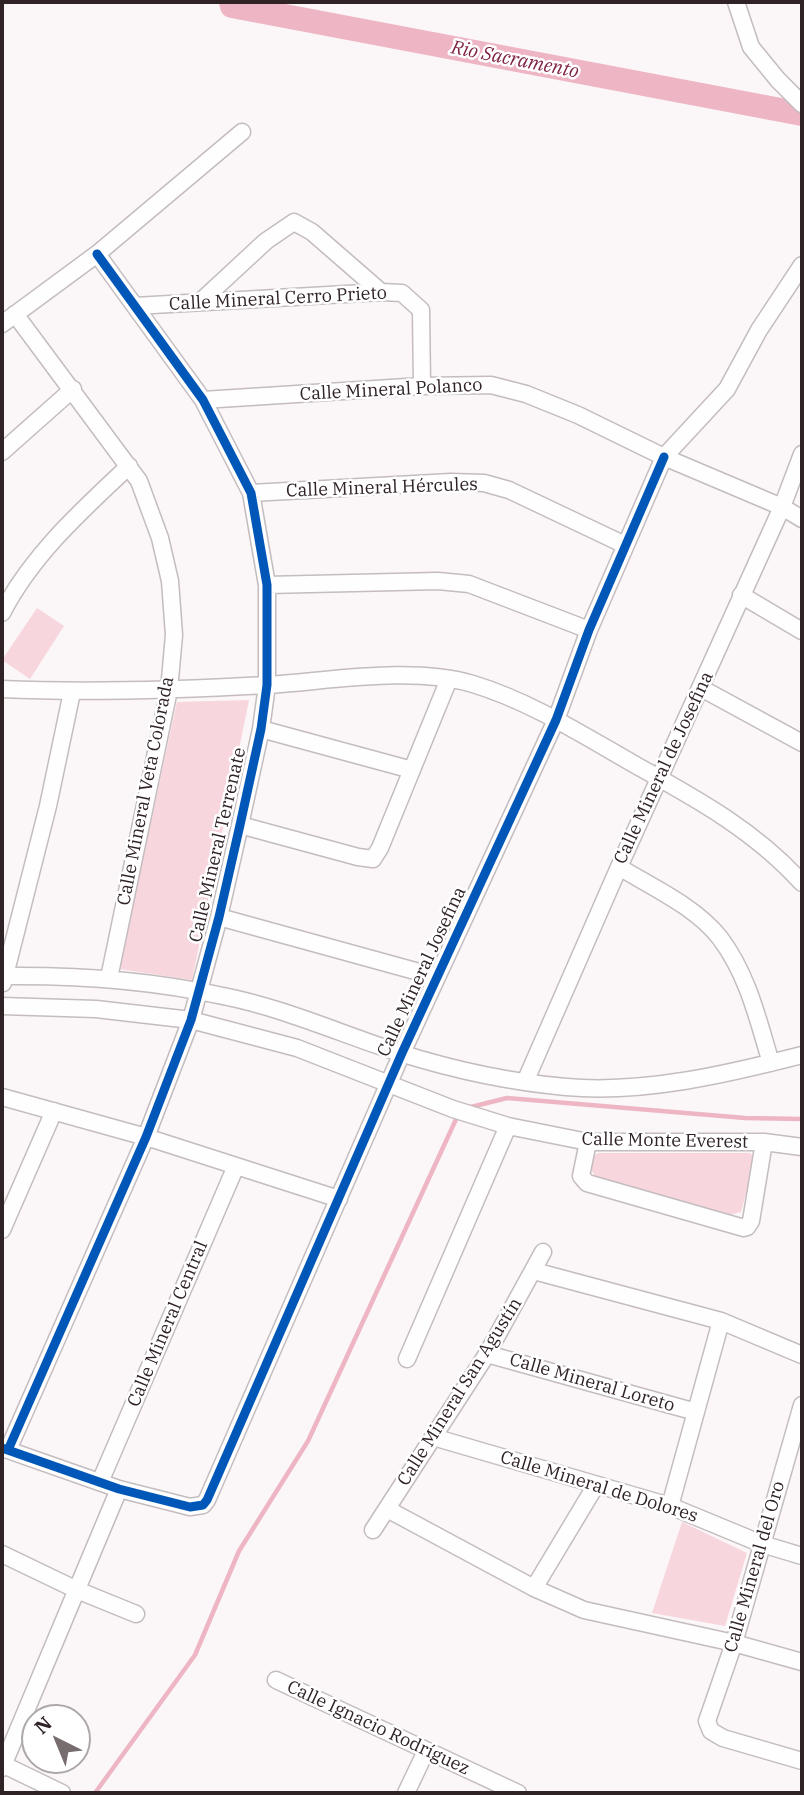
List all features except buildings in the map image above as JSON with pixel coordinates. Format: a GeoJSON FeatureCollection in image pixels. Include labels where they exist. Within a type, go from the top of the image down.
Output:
{"type":"FeatureCollection","features":[{"type":"Feature","properties":{"kind":"street"},"geometry":{"type":"LineString","coordinates":[[736,2],[751,47],[802,104]]}},
{"type":"Feature","properties":{"kind":"street"},"geometry":{"type":"LineString","coordinates":[[2,324],[97,254],[242,132]]}},
{"type":"Feature","properties":{"kind":"street"},"geometry":{"type":"LineString","coordinates":[[200,302],[266,241],[294,222],[312,232],[381,292]]}},
{"type":"Feature","properties":{"kind":"street","name":"Calle Mineral Terrenate"},"geometry":{"type":"LineString","coordinates":[[5,1449],[146,1137],[191,1020],[240,825],[261,729],[267,685],[267,585],[251,494],[202,400],[97,254]]}},
{"type":"Feature","properties":{"kind":"street","name":"Calle Mineral Josefina"},"geometry":{"type":"LineString","coordinates":[[119,1489],[190,1507],[202,1505],[207,1500],[402,1053],[556,720],[589,630],[664,457],[727,389],[759,330],[802,265]]}},
{"type":"Feature","properties":{"kind":"street","name":"Calle Mineral Cerro Prieto"},"geometry":{"type":"LineString","coordinates":[[135,306],[402,293],[421,310],[422,386]]}},
{"type":"Feature","properties":{"kind":"street","name":"Calle Mineral Veta Colorada"},"geometry":{"type":"LineString","coordinates":[[15,314],[73,389],[138,481],[154,518],[170,581],[174,635],[169,690],[109,978]]}},
{"type":"Feature","properties":{"kind":"street","name":"Calle Mineral Polanco"},"geometry":{"type":"LineString","coordinates":[[202,400],[422,386],[491,385],[526,394],[578,415],[664,457],[782,507],[802,519]]}},
{"type":"Feature","properties":{"kind":"street"},"geometry":{"type":"LineString","coordinates":[[2,452],[73,389]]}},
{"type":"Feature","properties":{"kind":"street","name":"Calle Mineral de Josefina"},"geometry":{"type":"LineString","coordinates":[[526,1082],[619,867],[782,507],[802,454]]}},
{"type":"Feature","properties":{"kind":"street"},"geometry":{"type":"LineString","coordinates":[[2,614],[36,561],[76,516],[129,466]]}},
{"type":"Feature","properties":{"kind":"street","name":"Calle Mineral Hércules"},"geometry":{"type":"LineString","coordinates":[[251,494],[451,482],[484,484],[531,499],[625,545]]}},
{"type":"Feature","properties":{"kind":"street"},"geometry":{"type":"LineString","coordinates":[[267,585],[438,581],[469,584],[589,630]]}},
{"type":"Feature","properties":{"kind":"street"},"geometry":{"type":"LineString","coordinates":[[741,595],[802,631]]}},
{"type":"Feature","properties":{"kind":"street"},"geometry":{"type":"LineString","coordinates":[[2,690],[169,690],[379,677],[449,679],[498,694],[556,720],[714,809],[770,850],[802,883]]}},
{"type":"Feature","properties":{"kind":"street"},"geometry":{"type":"LineString","coordinates":[[240,825],[373,859],[380,848],[449,679]]}},
{"type":"Feature","properties":{"kind":"street"},"geometry":{"type":"LineString","coordinates":[[701,688],[802,743]]}},
{"type":"Feature","properties":{"kind":"street"},"geometry":{"type":"LineString","coordinates":[[72,692],[48,806],[3,979],[109,978],[224,996],[305,1018],[402,1053],[473,1073],[569,1088],[687,1081],[802,1055]]}},
{"type":"Feature","properties":{"kind":"street"},"geometry":{"type":"LineString","coordinates":[[261,729],[412,770]]}},
{"type":"Feature","properties":{"kind":"street"},"geometry":{"type":"LineString","coordinates":[[619,867],[677,902],[719,937],[734,960],[753,1001],[771,1063]]}},
{"type":"Feature","properties":{"kind":"street"},"geometry":{"type":"LineString","coordinates":[[219,917],[437,977]]}},
{"type":"Feature","properties":{"kind":"street","name":"Calle Monte Everest"},"geometry":{"type":"LineString","coordinates":[[2,1006],[96,1009],[191,1020],[297,1048],[460,1112],[508,1126],[588,1142],[764,1142],[802,1147]]}},
{"type":"Feature","properties":{"kind":"street"},"geometry":{"type":"LineString","coordinates":[[2,1097],[146,1137],[338,1199]]}},
{"type":"Feature","properties":{"kind":"street"},"geometry":{"type":"LineString","coordinates":[[2,1230],[54,1111]]}},
{"type":"Feature","properties":{"kind":"street"},"geometry":{"type":"LineString","coordinates":[[407,1359],[508,1126]]}},
{"type":"Feature","properties":{"kind":"street"},"geometry":{"type":"LineString","coordinates":[[588,1142],[582,1179],[612,1190],[747,1227],[752,1217],[764,1142]]}},
{"type":"Feature","properties":{"kind":"street","name":"Calle Mineral Central"},"geometry":{"type":"LineString","coordinates":[[100,1482],[236,1166]]}},
{"type":"Feature","properties":{"kind":"street","name":"Calle Mineral San Agustín"},"geometry":{"type":"LineString","coordinates":[[373,1530],[487,1354],[543,1252]]}},
{"type":"Feature","properties":{"kind":"street"},"geometry":{"type":"LineString","coordinates":[[534,1271],[721,1321],[802,1355]]}},
{"type":"Feature","properties":{"kind":"street"},"geometry":{"type":"LineString","coordinates":[[670,1506],[721,1321]]}},
{"type":"Feature","properties":{"kind":"street","name":"Calle Mineral Loreto"},"geometry":{"type":"LineString","coordinates":[[487,1354],[696,1412]]}},
{"type":"Feature","properties":{"kind":"street","name":"Calle Mineral del Oro"},"geometry":{"type":"LineString","coordinates":[[802,1405],[795,1457],[762,1544],[734,1643],[707,1721],[709,1728],[723,1738],[802,1761]]}},
{"type":"Feature","properties":{"kind":"street","name":"Calle Mineral de Dolores"},"geometry":{"type":"LineString","coordinates":[[433,1437],[670,1506],[762,1544],[802,1556]]}},
{"type":"Feature","properties":{"kind":"street"},"geometry":{"type":"LineString","coordinates":[[5,1449],[119,1489],[2,1766],[62,1793]]}},
{"type":"Feature","properties":{"kind":"street"},"geometry":{"type":"LineString","coordinates":[[534,1588],[596,1485]]}},
{"type":"Feature","properties":{"kind":"street"},"geometry":{"type":"LineString","coordinates":[[387,1509],[534,1588],[601,1615],[734,1643],[802,1662]]}},
{"type":"Feature","properties":{"kind":"street"},"geometry":{"type":"LineString","coordinates":[[2,1554],[76,1590],[136,1614]]}},
{"type":"Feature","properties":{"kind":"street","name":"Calle Ignacio Rodríguez"},"geometry":{"type":"LineString","coordinates":[[276,1680],[518,1793]]}},
{"type":"Feature","properties":{"kind":"street"},"geometry":{"type":"LineString","coordinates":[[406,1793],[426,1751]]}},
{"type":"Feature","properties":{"kind":"shaded area"},"geometry":{"type":"Polygon","coordinates":[[[37,608],[64,626],[30,679],[2,660],[37,608]]]}},
{"type":"Feature","properties":{"kind":"shaded area"},"geometry":{"type":"Polygon","coordinates":[[[249,700],[192,980],[119,969],[177,702],[249,700]]]}},
{"type":"Feature","properties":{"kind":"shaded area"},"geometry":{"type":"Polygon","coordinates":[[[598,1153],[750,1153],[755,1159],[741,1212],[730,1215],[595,1176],[590,1168],[591,1158],[598,1153]]]}},
{"type":"Feature","properties":{"kind":"shaded area"},"geometry":{"type":"Polygon","coordinates":[[[682,1522],[747,1553],[725,1626],[652,1613],[682,1522]]]}},
{"type":"Feature","properties":{"kind":"waterway","name":"Rio Sacramento"},"geometry":{"type":"LineString","coordinates":[[231,2],[232,6],[802,114]]}},
{"type":"Feature","properties":{"kind":"waterway"},"geometry":{"type":"LineString","coordinates":[[467,1108],[507,1098],[745,1118],[802,1119]]}},
{"type":"Feature","properties":{"kind":"waterway"},"geometry":{"type":"LineString","coordinates":[[95,1793],[195,1655],[239,1551],[308,1441],[458,1115]]}},
{"type":"Feature","properties":{"kind":"cycle path"},"geometry":{"type":"LineString","coordinates":[[8,1450],[146,1137],[191,1020],[240,825],[261,729],[267,685],[267,585],[251,493],[203,400],[97,254]]}},
{"type":"Feature","properties":{"kind":"cycle path"},"geometry":{"type":"LineString","coordinates":[[2,1448],[119,1489],[190,1507],[203,1505],[207,1500],[402,1053],[556,720],[589,630],[664,457]]}}]}
